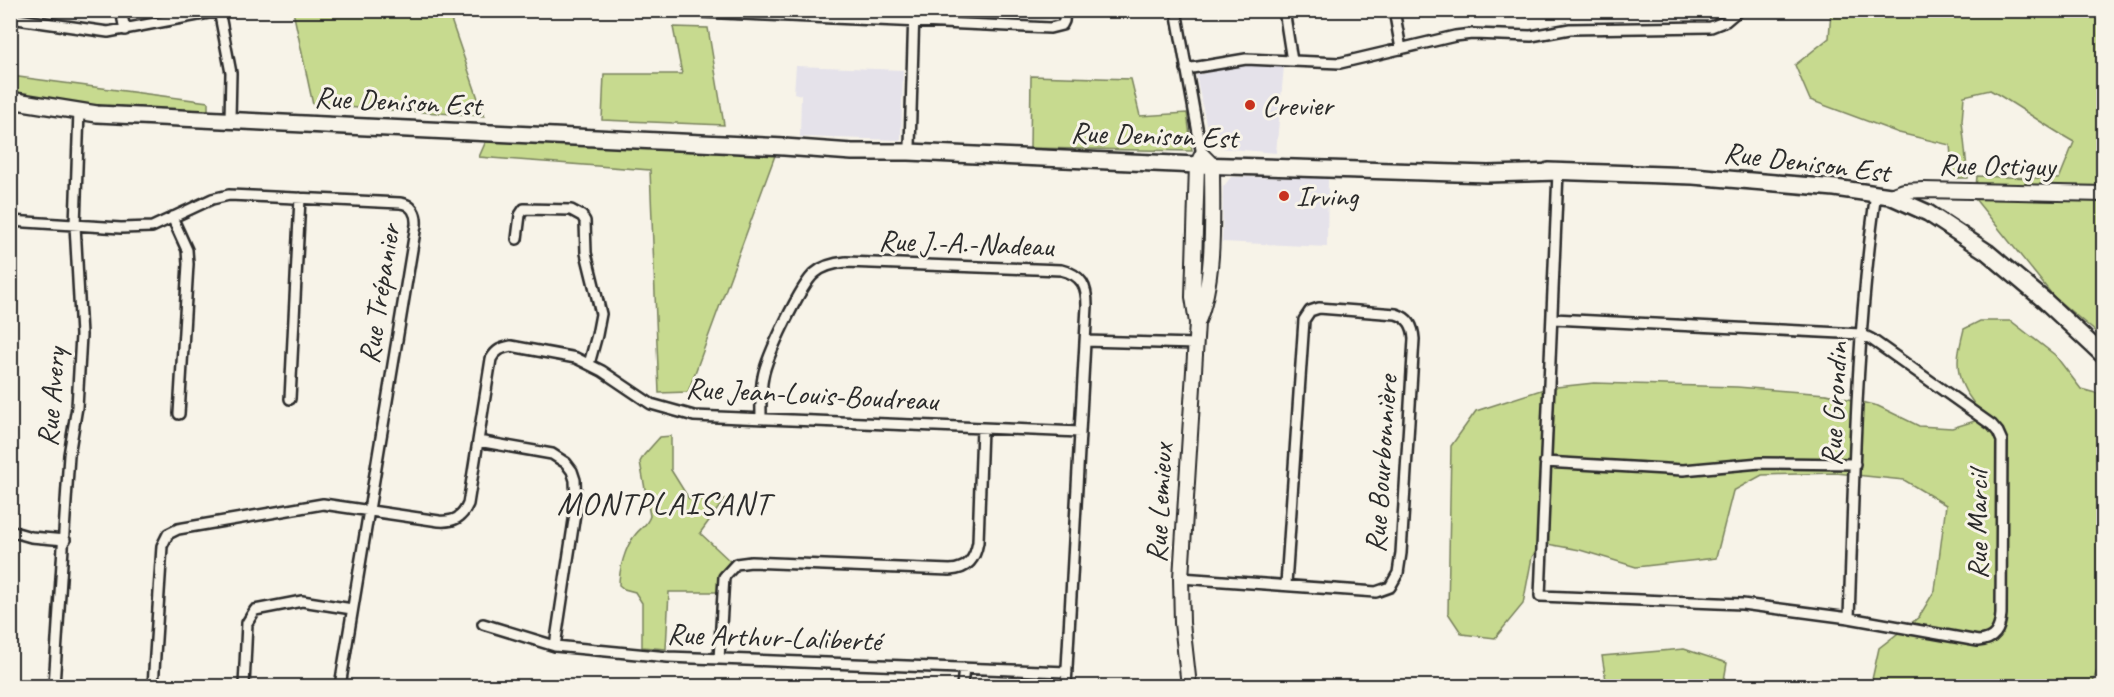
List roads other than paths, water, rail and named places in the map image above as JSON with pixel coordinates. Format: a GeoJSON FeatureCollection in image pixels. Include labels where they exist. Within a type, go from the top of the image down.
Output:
{"type":"FeatureCollection","features":[{"type":"Feature","properties":{"kind":"main road","name":"Rue Denison Est"},"geometry":{"type":"LineString","coordinates":[[10,100],[97,114],[852,152],[1204,162],[1489,166],[1558,172],[1693,176],[1786,183],[1883,194],[1928,213],[1987,252],[2044,300],[2103,356]]}},
{"type":"Feature","properties":{"kind":"main road","name":"Rue Denison Est"},"geometry":{"type":"LineString","coordinates":[[784,147],[910,146],[1204,162]]}},
{"type":"Feature","properties":{"kind":"street"},"geometry":{"type":"LineString","coordinates":[[121,10],[125,30]]}},
{"type":"Feature","properties":{"kind":"street"},"geometry":{"type":"LineString","coordinates":[[656,10],[1057,27],[1064,21],[1065,10]]}},
{"type":"Feature","properties":{"kind":"street"},"geometry":{"type":"LineString","coordinates":[[910,146],[914,10]]}},
{"type":"Feature","properties":{"kind":"street","name":"Rue Lemieux"},"geometry":{"type":"LineString","coordinates":[[1176,10],[1204,162],[1193,260],[1193,297],[1197,323],[1181,578],[1182,622],[1190,687]]}},
{"type":"Feature","properties":{"kind":"street"},"geometry":{"type":"LineString","coordinates":[[1284,10],[1292,61]]}},
{"type":"Feature","properties":{"kind":"street"},"geometry":{"type":"LineString","coordinates":[[1394,10],[1401,49]]}},
{"type":"Feature","properties":{"kind":"street"},"geometry":{"type":"LineString","coordinates":[[1186,69],[1233,60],[1340,63],[1472,34],[1531,36],[1570,29],[1711,27],[1726,21],[1739,10]]}},
{"type":"Feature","properties":{"kind":"street"},"geometry":{"type":"LineString","coordinates":[[14,16],[99,32],[125,30],[219,11],[231,73],[230,119]]}},
{"type":"Feature","properties":{"kind":"street","name":"Rue Avery"},"geometry":{"type":"LineString","coordinates":[[54,687],[69,455],[76,407],[81,335],[75,225],[79,111]]}},
{"type":"Feature","properties":{"kind":"street"},"geometry":{"type":"LineString","coordinates":[[1558,172],[1545,462],[1683,470],[1760,463],[1855,464]]}},
{"type":"Feature","properties":{"kind":"street","name":"Rue Ostiguy"},"geometry":{"type":"LineString","coordinates":[[1883,194],[1923,190],[2103,194]]}},
{"type":"Feature","properties":{"kind":"street","name":"Rue Grondin"},"geometry":{"type":"LineString","coordinates":[[1849,618],[1861,334],[1867,257],[1883,194]]}},
{"type":"Feature","properties":{"kind":"street","name":"Rue Trépanier"},"geometry":{"type":"LineString","coordinates":[[10,221],[121,228],[152,227],[221,196],[406,203],[416,216],[340,687]]}},
{"type":"Feature","properties":{"kind":"street"},"geometry":{"type":"LineString","coordinates":[[290,399],[300,198]]}},
{"type":"Feature","properties":{"kind":"street"},"geometry":{"type":"LineString","coordinates":[[517,238],[520,215],[524,209],[571,210],[582,216],[586,227],[586,253],[601,314],[589,364]]}},
{"type":"Feature","properties":{"kind":"street"},"geometry":{"type":"LineString","coordinates":[[172,218],[187,250],[188,264],[179,414]]}},
{"type":"Feature","properties":{"kind":"street","name":"Rue J.-A.-Nadeau"},"geometry":{"type":"LineString","coordinates":[[761,419],[763,378],[772,352],[802,288],[814,274],[832,264],[846,262],[1068,272],[1079,278],[1086,290],[1085,340],[1066,687]]}},
{"type":"Feature","properties":{"kind":"street","name":"Rue Bourbonnière"},"geometry":{"type":"LineString","coordinates":[[1181,578],[1376,592],[1390,587],[1398,573],[1401,553],[1414,339],[1412,325],[1403,316],[1319,308],[1310,311],[1304,320],[1286,585]]}},
{"type":"Feature","properties":{"kind":"street","name":"Rue Marcil"},"geometry":{"type":"LineString","coordinates":[[1545,462],[1540,596],[1742,604],[1849,618],[1978,641],[1987,640],[1995,635],[2000,625],[2002,441],[1998,432],[1992,425],[1871,339],[1861,334],[1553,319]]}},
{"type":"Feature","properties":{"kind":"street"},"geometry":{"type":"LineString","coordinates":[[1085,340],[1196,344]]}},
{"type":"Feature","properties":{"kind":"street","name":"Rue Jean-Louis-Boudreau"},"geometry":{"type":"LineString","coordinates":[[153,687],[162,546],[168,534],[178,529],[317,504],[335,504],[439,522],[461,517],[469,498],[491,359],[497,351],[511,346],[568,356],[589,364],[642,399],[661,407],[704,417],[1080,432]]}},
{"type":"Feature","properties":{"kind":"street"},"geometry":{"type":"LineString","coordinates":[[719,659],[724,577],[736,564],[751,562],[950,570],[958,570],[970,564],[978,542],[982,428]]}},
{"type":"Feature","properties":{"kind":"street"},"geometry":{"type":"LineString","coordinates":[[478,441],[552,454],[572,471],[575,480],[576,507],[555,646]]}},
{"type":"Feature","properties":{"kind":"street"},"geometry":{"type":"LineString","coordinates":[[10,531],[32,537],[65,540]]}},
{"type":"Feature","properties":{"kind":"street"},"geometry":{"type":"LineString","coordinates":[[244,687],[248,623],[255,610],[302,601],[352,609]]}},
{"type":"Feature","properties":{"kind":"street","name":"Rue Arthur-Laliberté"},"geometry":{"type":"LineString","coordinates":[[483,624],[555,646],[618,653],[1067,672]]}},
{"type":"Feature","properties":{"kind":"street"},"geometry":{"type":"LineString","coordinates":[[963,687],[964,668]]}},
{"type":"Feature","properties":{"kind":"place","name":"Crevier"},"geometry":{"type":"Point","coordinates":[1250,105]}},
{"type":"Feature","properties":{"kind":"place","name":"Irving"},"geometry":{"type":"Point","coordinates":[1284,196]}},
{"type":"Feature","properties":{"kind":"district","name":"MONTPLAISANT"},"geometry":{"type":"Point","coordinates":[664,503]}}]}
